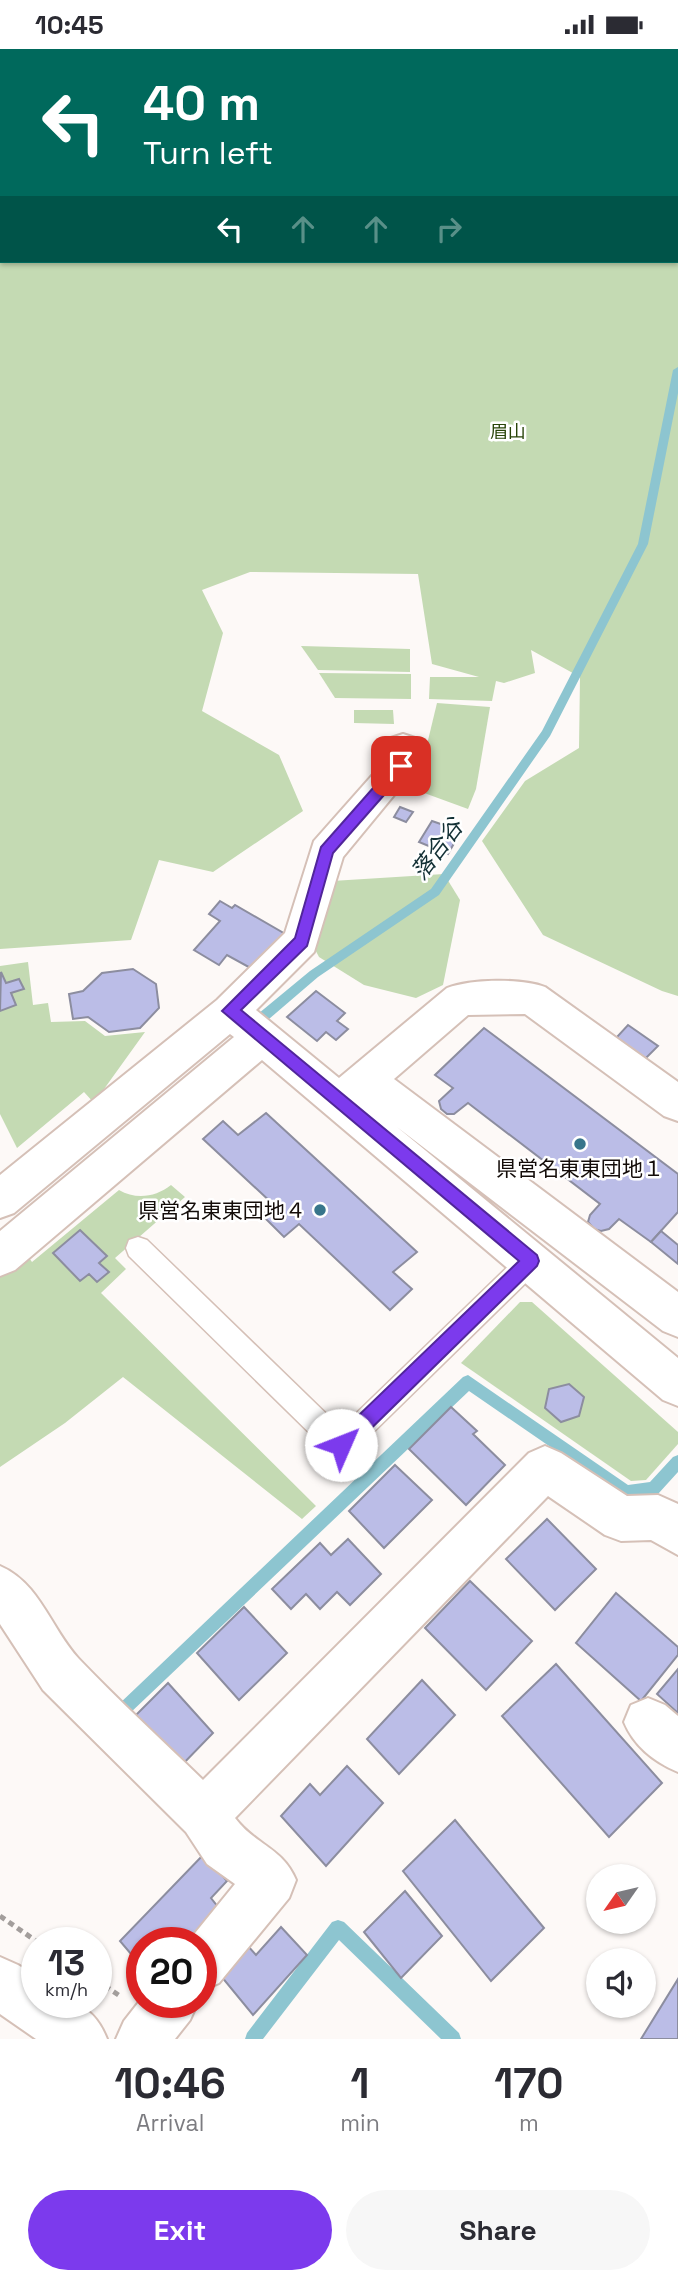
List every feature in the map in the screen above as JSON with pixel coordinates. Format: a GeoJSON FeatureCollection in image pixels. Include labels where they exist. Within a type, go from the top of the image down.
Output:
{"type":"FeatureCollection","features":[{"type":"Feature","properties":{"kind":"street"},"geometry":{"type":"LineString","coordinates":[[0,1257],[247,1025],[301,941],[327,851],[401,766],[403,747]]}},
{"type":"Feature","properties":{"kind":"street"},"geometry":{"type":"LineString","coordinates":[[353,1091],[460,999],[533,998],[678,1104]]}},
{"type":"Feature","properties":{"kind":"street"},"geometry":{"type":"LineString","coordinates":[[247,1025],[353,1091],[678,1317]]}},
{"type":"Feature","properties":{"kind":"street"},"geometry":{"type":"LineString","coordinates":[[0,1200],[247,1025]]}},
{"type":"Feature","properties":{"kind":"street"},"geometry":{"type":"LineString","coordinates":[[353,1091],[531,1261],[678,1385]]}},
{"type":"Feature","properties":{"kind":"street"},"geometry":{"type":"LineString","coordinates":[[203,1815],[545,1468],[621,1519],[658,1517],[678,1532]]}},
{"type":"Feature","properties":{"kind":"street"},"geometry":{"type":"LineString","coordinates":[[0,1589],[11,1600],[60,1673],[203,1815],[225,1846],[271,1880],[217,1946]]}},
{"type":"Feature","properties":{"kind":"street"},"geometry":{"type":"LineString","coordinates":[[0,1983],[81,2039]]}},
{"type":"Feature","properties":{"kind":"street"},"geometry":{"type":"LineString","coordinates":[[142,2039],[159,2018]]}},
{"type":"Feature","properties":{"kind":"lane"},"geometry":{"type":"LineString","coordinates":[[138,1248],[341,1445],[531,1261]]}},
{"type":"Feature","properties":{"kind":"path"},"geometry":{"type":"LineString","coordinates":[[0,1916],[21,1931]]}},
{"type":"Feature","properties":{"kind":"green space","name":"眉山"},"geometry":{"type":"Polygon","coordinates":[[[0,263],[678,263],[678,996],[543,935],[482,841],[525,781],[579,748],[580,677],[531,650],[535,673],[504,683],[496,681],[492,701],[429,699],[430,677],[479,677],[432,664],[418,574],[250,572],[202,590],[223,633],[202,711],[279,755],[303,811],[213,872],[159,860],[131,940],[0,949],[0,263]]]}},
{"type":"Feature","properties":{"kind":"green space"},"geometry":{"type":"Polygon","coordinates":[[[301,646],[410,649],[410,672],[318,670],[301,646]]]}},
{"type":"Feature","properties":{"kind":"green space"},"geometry":{"type":"Polygon","coordinates":[[[319,673],[411,674],[411,699],[335,698],[319,673]]]}},
{"type":"Feature","properties":{"kind":"green space"},"geometry":{"type":"Polygon","coordinates":[[[437,703],[490,707],[476,789],[468,809],[416,790],[437,703]]]}},
{"type":"Feature","properties":{"kind":"green space"},"geometry":{"type":"Polygon","coordinates":[[[354,710],[393,710],[394,724],[354,723],[354,710]]]}},
{"type":"Feature","properties":{"kind":"green space"},"geometry":{"type":"Polygon","coordinates":[[[444,874],[460,900],[443,985],[416,998],[364,985],[319,957],[309,938],[332,881],[444,874]]]}},
{"type":"Feature","properties":{"kind":"green space"},"geometry":{"type":"Polygon","coordinates":[[[28,962],[33,1005],[48,1003],[51,1022],[85,1021],[105,1036],[145,1032],[94,1103],[84,1092],[17,1148],[0,1114],[0,966],[28,962]]]}},
{"type":"Feature","properties":{"kind":"green space"},"geometry":{"type":"Polygon","coordinates":[[[171,1185],[185,1197],[115,1258],[126,1269],[101,1293],[316,1506],[302,1519],[123,1377],[65,1423],[0,1467],[0,1270],[24,1251],[32,1262],[119,1190],[146,1196],[171,1185]]]}},
{"type":"Feature","properties":{"kind":"green space"},"geometry":{"type":"Polygon","coordinates":[[[520,1302],[532,1302],[678,1432],[678,1444],[646,1480],[631,1481],[461,1363],[520,1302]]]}},
{"type":"Feature","properties":{"kind":"building"},"geometry":{"type":"Polygon","coordinates":[[[400,807],[413,812],[406,822],[394,817],[400,807]]]}},
{"type":"Feature","properties":{"kind":"building"},"geometry":{"type":"Polygon","coordinates":[[[432,821],[461,831],[448,854],[419,842],[432,821]]]}},
{"type":"Feature","properties":{"kind":"building"},"geometry":{"type":"Polygon","coordinates":[[[220,901],[232,908],[235,905],[287,935],[256,971],[227,955],[219,965],[194,950],[220,921],[209,914],[220,901]]]}},
{"type":"Feature","properties":{"kind":"building"},"geometry":{"type":"Polygon","coordinates":[[[133,969],[156,984],[159,1008],[140,1028],[109,1032],[88,1017],[73,1019],[69,994],[83,991],[102,973],[133,969]]]}},
{"type":"Feature","properties":{"kind":"building"},"geometry":{"type":"Polygon","coordinates":[[[1,972],[6,983],[19,979],[24,989],[11,993],[16,1005],[0,1011],[1,972]]]}},
{"type":"Feature","properties":{"kind":"building"},"geometry":{"type":"Polygon","coordinates":[[[316,991],[345,1013],[337,1021],[348,1029],[336,1040],[326,1032],[317,1041],[287,1017],[316,991]]]}},
{"type":"Feature","properties":{"kind":"building"},"geometry":{"type":"Polygon","coordinates":[[[628,1025],[658,1046],[645,1059],[616,1038],[628,1025]]]}},
{"type":"Feature","properties":{"kind":"building","name":"県営名東東団地１"},"geometry":{"type":"Polygon","coordinates":[[[484,1028],[678,1174],[678,1212],[651,1242],[619,1219],[609,1229],[594,1229],[588,1222],[590,1215],[600,1204],[468,1103],[454,1114],[447,1114],[441,1109],[439,1101],[453,1088],[435,1075],[484,1028]]]}},
{"type":"Feature","properties":{"kind":"building","name":"県営名東東団地４"},"geometry":{"type":"Polygon","coordinates":[[[266,1113],[417,1252],[393,1272],[412,1289],[390,1310],[299,1224],[284,1237],[262,1215],[274,1205],[203,1139],[223,1121],[238,1135],[266,1113]]]}},
{"type":"Feature","properties":{"kind":"building"},"geometry":{"type":"Polygon","coordinates":[[[80,1230],[107,1256],[99,1263],[109,1272],[97,1282],[89,1274],[80,1281],[53,1253],[80,1230]]]}},
{"type":"Feature","properties":{"kind":"building"},"geometry":{"type":"Polygon","coordinates":[[[661,1231],[678,1245],[678,1264],[651,1242],[661,1231]]]}},
{"type":"Feature","properties":{"kind":"building"},"geometry":{"type":"Polygon","coordinates":[[[569,1384],[584,1397],[579,1416],[561,1422],[545,1408],[549,1389],[569,1384]]]}},
{"type":"Feature","properties":{"kind":"building"},"geometry":{"type":"Polygon","coordinates":[[[451,1407],[477,1431],[473,1434],[505,1465],[466,1505],[409,1449],[451,1407]]]}},
{"type":"Feature","properties":{"kind":"building"},"geometry":{"type":"Polygon","coordinates":[[[395,1465],[432,1500],[384,1548],[349,1511],[395,1465]]]}},
{"type":"Feature","properties":{"kind":"building"},"geometry":{"type":"Polygon","coordinates":[[[547,1519],[596,1569],[555,1610],[506,1559],[547,1519]]]}},
{"type":"Feature","properties":{"kind":"building"},"geometry":{"type":"Polygon","coordinates":[[[348,1539],[381,1574],[350,1605],[337,1592],[320,1609],[306,1594],[291,1609],[272,1589],[320,1543],[331,1555],[348,1539]]]}},
{"type":"Feature","properties":{"kind":"building"},"geometry":{"type":"Polygon","coordinates":[[[470,1581],[532,1641],[486,1690],[425,1628],[470,1581]]]}},
{"type":"Feature","properties":{"kind":"building"},"geometry":{"type":"Polygon","coordinates":[[[616,1593],[678,1647],[678,1655],[641,1701],[576,1643],[616,1593]]]}},
{"type":"Feature","properties":{"kind":"building"},"geometry":{"type":"Polygon","coordinates":[[[244,1607],[287,1653],[239,1700],[197,1653],[244,1607]]]}},
{"type":"Feature","properties":{"kind":"building"},"geometry":{"type":"Polygon","coordinates":[[[556,1664],[662,1783],[609,1837],[502,1716],[556,1664]]]}},
{"type":"Feature","properties":{"kind":"building"},"geometry":{"type":"Polygon","coordinates":[[[678,1669],[678,1713],[657,1694],[678,1669]]]}},
{"type":"Feature","properties":{"kind":"building"},"geometry":{"type":"Polygon","coordinates":[[[422,1680],[455,1715],[399,1774],[367,1739],[422,1680]]]}},
{"type":"Feature","properties":{"kind":"building"},"geometry":{"type":"Polygon","coordinates":[[[168,1683],[213,1733],[179,1768],[134,1717],[168,1683]]]}},
{"type":"Feature","properties":{"kind":"building"},"geometry":{"type":"Polygon","coordinates":[[[347,1766],[383,1803],[326,1866],[281,1816],[310,1784],[320,1795],[347,1766]]]}},
{"type":"Feature","properties":{"kind":"building"},"geometry":{"type":"Polygon","coordinates":[[[455,1820],[544,1928],[491,1981],[403,1871],[455,1820]]]}},
{"type":"Feature","properties":{"kind":"building"},"geometry":{"type":"Polygon","coordinates":[[[204,1854],[227,1881],[211,1898],[222,1912],[208,1927],[134,1927],[204,1854]]]}},
{"type":"Feature","properties":{"kind":"building"},"geometry":{"type":"Polygon","coordinates":[[[405,1891],[442,1936],[401,1978],[364,1932],[405,1891]]]}},
{"type":"Feature","properties":{"kind":"building"},"geometry":{"type":"Polygon","coordinates":[[[281,1927],[307,1955],[253,2015],[221,1976],[248,1946],[256,1955],[281,1927]]]}},
{"type":"Feature","properties":{"kind":"building"},"geometry":{"type":"Polygon","coordinates":[[[126,1935],[126,1948],[120,1941],[126,1935]]]}},
{"type":"Feature","properties":{"kind":"building"},"geometry":{"type":"Polygon","coordinates":[[[678,1979],[678,2039],[641,2039],[678,1979]]]}},
{"type":"Feature","properties":{"kind":"waterway","name":"落合谷"},"geometry":{"type":"LineString","coordinates":[[251,1027],[314,974],[435,892],[546,733],[643,544],[678,370]]}},
{"type":"Feature","properties":{"kind":"waterway"},"geometry":{"type":"LineString","coordinates":[[123,1710],[468,1382],[626,1492],[653,1489],[678,1462]]}},
{"type":"Feature","properties":{"kind":"waterway"},"geometry":{"type":"LineString","coordinates":[[253,2039],[338,1928],[453,2039]]}},
{"type":"Feature","properties":{"kind":"place","name":"県営名東東団地１"},"geometry":{"type":"Point","coordinates":[580,1144]}},
{"type":"Feature","properties":{"kind":"place","name":"県営名東東団地４"},"geometry":{"type":"Point","coordinates":[320,1210]}},
{"type":"Feature","properties":{"kind":"route"},"geometry":{"type":"LineString","coordinates":[[341,1445],[531,1261],[230,1011],[301,941],[327,851],[401,766]]}}]}
